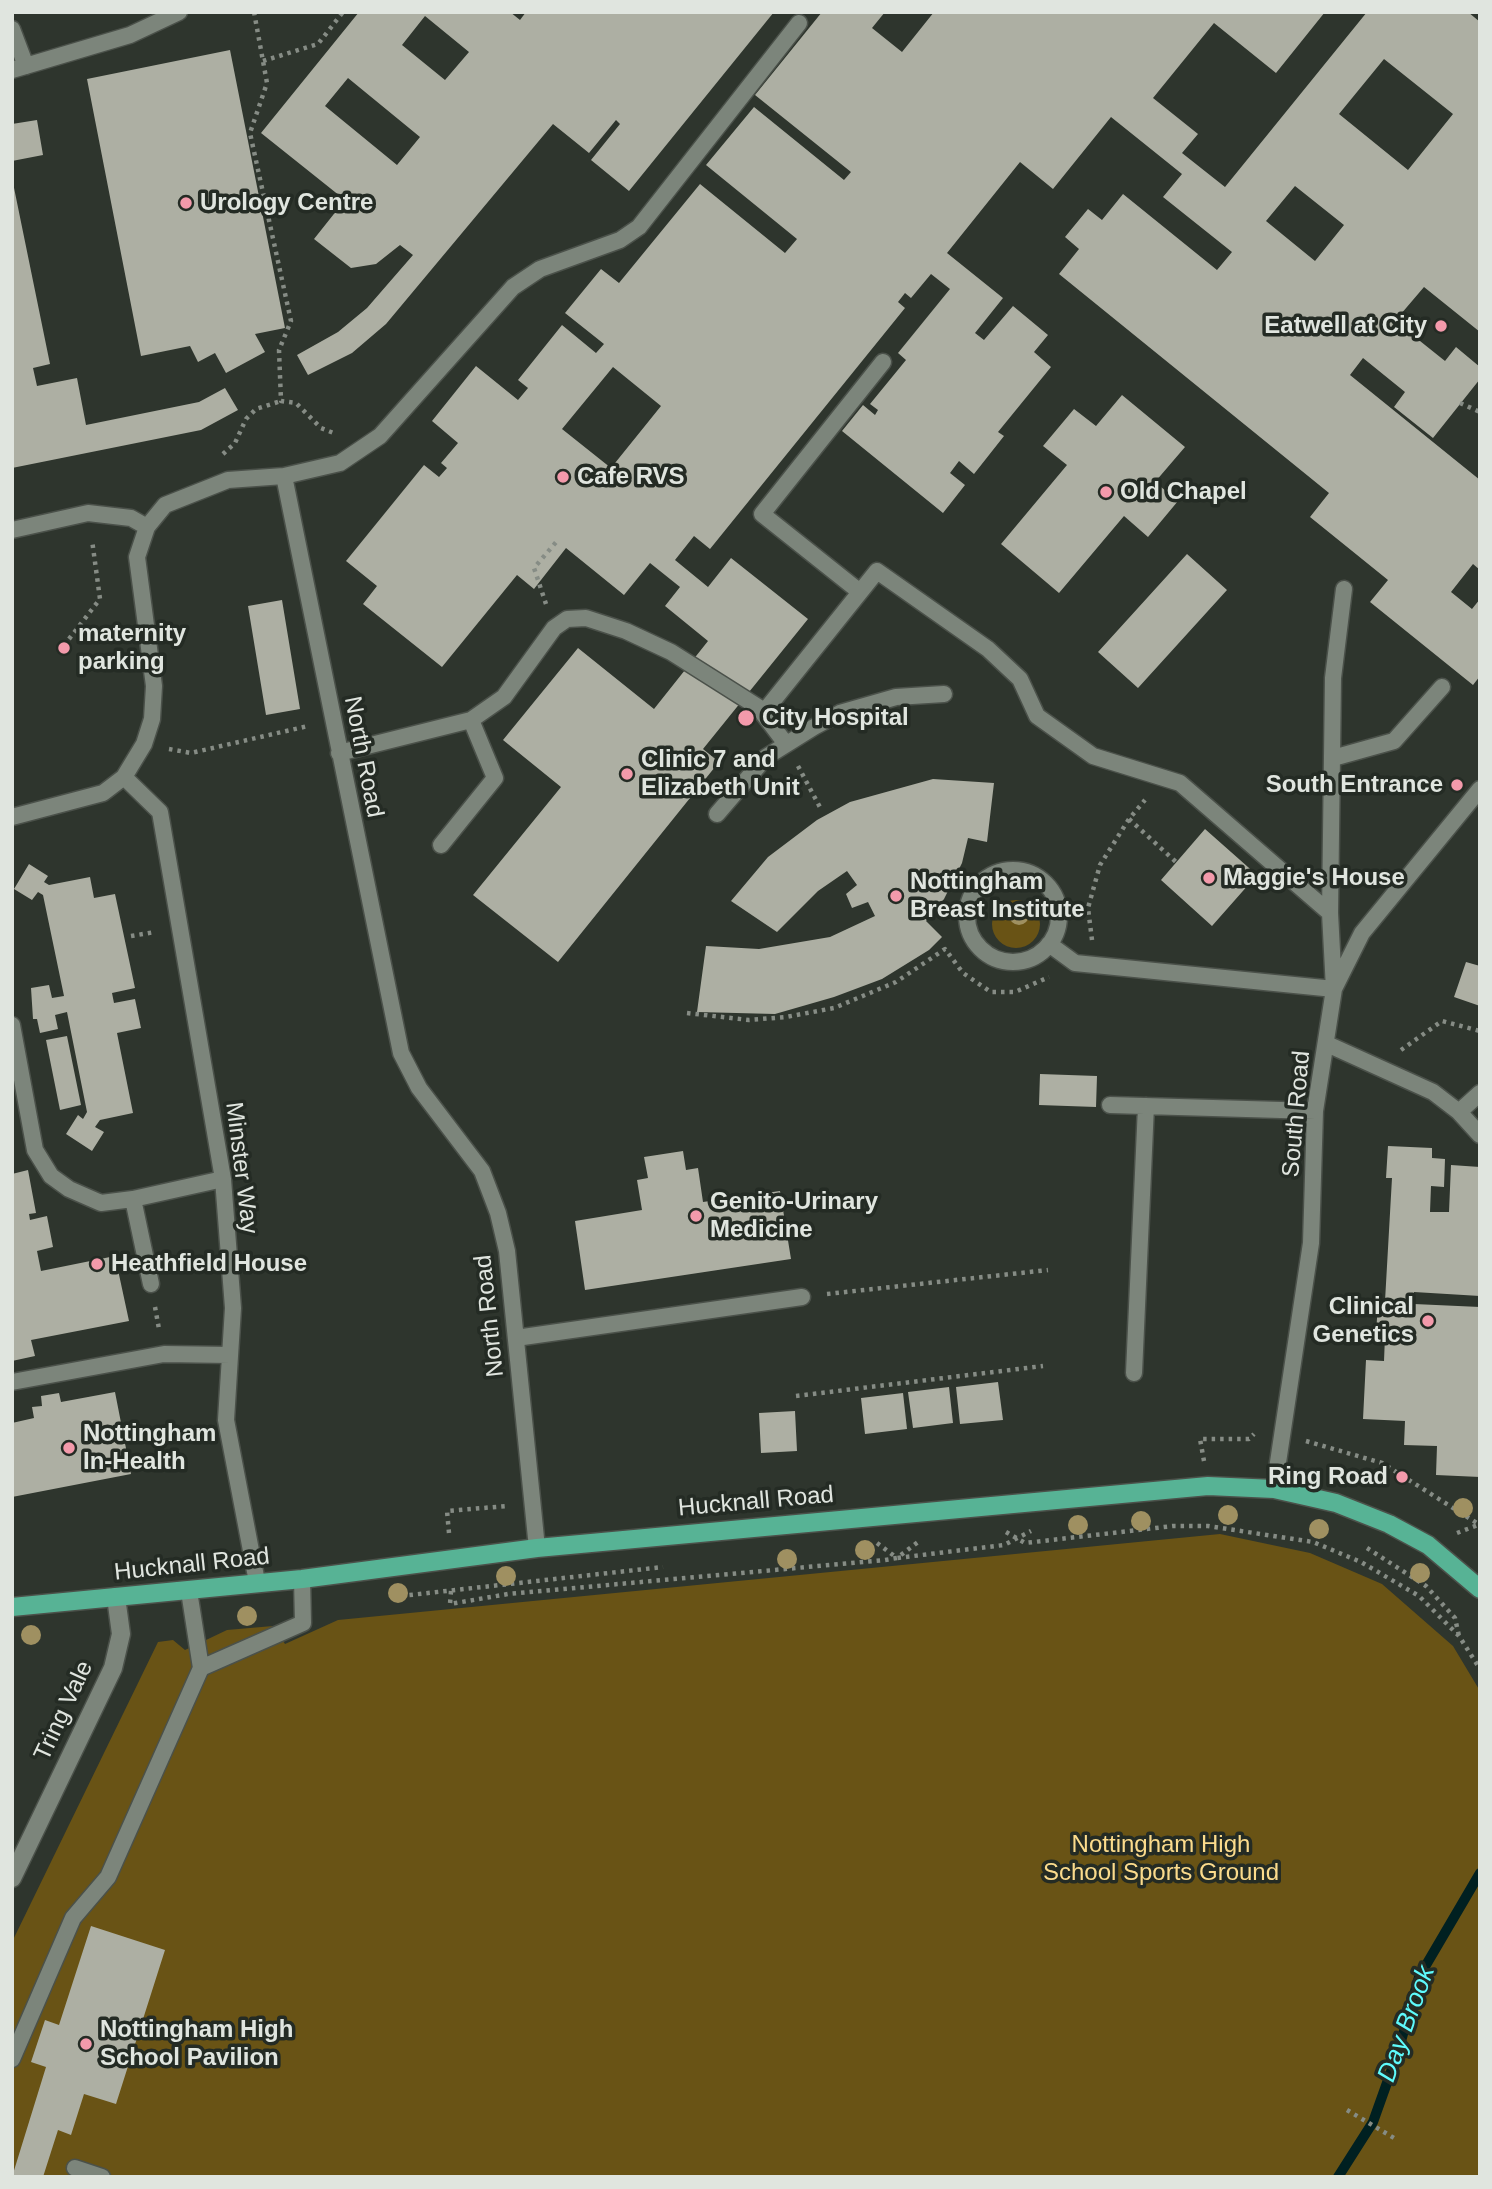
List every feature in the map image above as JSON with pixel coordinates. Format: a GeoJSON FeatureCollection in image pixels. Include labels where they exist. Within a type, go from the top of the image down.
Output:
{"type":"FeatureCollection","features":[{"type":"Feature","properties":{"kind":"main road","name":"Hucknall Road"},"geometry":{"type":"LineString","coordinates":[[12,1607],[302,1579],[537,1548],[1208,1486],[1273,1489],[1336,1503],[1389,1524],[1428,1545],[1480,1588]]}},
{"type":"Feature","properties":{"kind":"street","name":"Tring Vale"},"geometry":{"type":"LineString","coordinates":[[12,1878],[113,1668],[121,1634],[116,1597]]}},
{"type":"Feature","properties":{"kind":"lane"},"geometry":{"type":"LineString","coordinates":[[12,29],[19,68],[130,35],[179,12]]}},
{"type":"Feature","properties":{"kind":"lane"},"geometry":{"type":"LineString","coordinates":[[12,817],[103,793],[124,777],[144,744],[152,719],[154,686],[137,557],[146,527],[165,505],[228,480],[284,475],[340,463],[380,436],[513,287],[540,269],[620,240],[639,227],[799,23]]}},
{"type":"Feature","properties":{"kind":"lane"},"geometry":{"type":"LineString","coordinates":[[860,592],[762,514],[883,362]]}},
{"type":"Feature","properties":{"kind":"lane","name":"North Road"},"geometry":{"type":"LineString","coordinates":[[284,475],[401,1053],[419,1087],[482,1171],[498,1213],[507,1251],[537,1548]]}},
{"type":"Feature","properties":{"kind":"lane"},"geometry":{"type":"LineString","coordinates":[[12,530],[88,513],[131,519],[146,527]]}},
{"type":"Feature","properties":{"kind":"lane"},"geometry":{"type":"LineString","coordinates":[[764,712],[877,571],[988,649],[1020,680],[1037,716],[1093,756],[1180,783],[1330,913]]}},
{"type":"Feature","properties":{"kind":"lane"},"geometry":{"type":"LineString","coordinates":[[1049,944],[1075,963],[1334,989],[1330,913],[1333,678],[1344,589]]}},
{"type":"Feature","properties":{"kind":"lane"},"geometry":{"type":"LineString","coordinates":[[339,753],[471,720],[504,697],[554,628],[567,618],[586,618],[626,631],[671,652],[764,712],[786,744]]}},
{"type":"Feature","properties":{"kind":"lane"},"geometry":{"type":"LineString","coordinates":[[1332,758],[1394,741],[1442,688]]}},
{"type":"Feature","properties":{"kind":"lane"},"geometry":{"type":"LineString","coordinates":[[717,814],[766,757],[840,713],[896,697],[944,694]]}},
{"type":"Feature","properties":{"kind":"lane"},"geometry":{"type":"LineString","coordinates":[[441,845],[495,778],[471,720]]}},
{"type":"Feature","properties":{"kind":"lane","name":"Minster Way"},"geometry":{"type":"LineString","coordinates":[[124,777],[160,812],[223,1180],[233,1308],[226,1420],[257,1582]]}},
{"type":"Feature","properties":{"kind":"lane","name":"South Road"},"geometry":{"type":"LineString","coordinates":[[1273,1489],[1311,1243],[1315,1111],[1334,989],[1362,933],[1480,789]]}},
{"type":"Feature","properties":{"kind":"lane"},"geometry":{"type":"LineString","coordinates":[[1015,870],[1041,879],[1052,891],[1058,906],[1059,922],[1049,944],[1037,955],[1022,961],[1006,962],[985,952],[970,934],[967,918],[968,902],[976,888],[985,879],[999,872],[1015,870]]}},
{"type":"Feature","properties":{"kind":"lane"},"geometry":{"type":"LineString","coordinates":[[12,1025],[35,1150],[51,1176],[69,1189],[101,1203],[223,1180]]}},
{"type":"Feature","properties":{"kind":"lane"},"geometry":{"type":"LineString","coordinates":[[1327,1044],[1433,1092],[1459,1112],[1480,1135]]}},
{"type":"Feature","properties":{"kind":"lane"},"geometry":{"type":"LineString","coordinates":[[1459,1112],[1480,1094]]}},
{"type":"Feature","properties":{"kind":"lane"},"geometry":{"type":"LineString","coordinates":[[1110,1105],[1315,1111]]}},
{"type":"Feature","properties":{"kind":"lane"},"geometry":{"type":"LineString","coordinates":[[1134,1373],[1146,1106]]}},
{"type":"Feature","properties":{"kind":"lane"},"geometry":{"type":"LineString","coordinates":[[133,1199],[151,1284]]}},
{"type":"Feature","properties":{"kind":"lane"},"geometry":{"type":"LineString","coordinates":[[516,1338],[802,1297]]}},
{"type":"Feature","properties":{"kind":"lane"},"geometry":{"type":"LineString","coordinates":[[12,1382],[164,1354],[230,1354]]}},
{"type":"Feature","properties":{"kind":"lane"},"geometry":{"type":"LineString","coordinates":[[201,1668],[303,1623],[302,1579]]}},
{"type":"Feature","properties":{"kind":"lane"},"geometry":{"type":"LineString","coordinates":[[12,2059],[73,1918],[108,1877],[201,1668],[189,1591]]}},
{"type":"Feature","properties":{"kind":"lane"},"geometry":{"type":"LineString","coordinates":[[75,2168],[102,2177]]}},
{"type":"Feature","properties":{"kind":"path"},"geometry":{"type":"LineString","coordinates":[[254,12],[267,83],[250,133],[291,321],[279,350],[281,401]]}},
{"type":"Feature","properties":{"kind":"path"},"geometry":{"type":"LineString","coordinates":[[262,61],[318,44],[343,12]]}},
{"type":"Feature","properties":{"kind":"path"},"geometry":{"type":"LineString","coordinates":[[220,456],[235,443],[246,419],[256,409],[281,401],[296,403],[330,434],[348,432]]}},
{"type":"Feature","properties":{"kind":"path"},"geometry":{"type":"LineString","coordinates":[[1460,403],[1480,412]]}},
{"type":"Feature","properties":{"kind":"path"},"geometry":{"type":"LineString","coordinates":[[69,639],[100,599],[88,513]]}},
{"type":"Feature","properties":{"kind":"path"},"geometry":{"type":"LineString","coordinates":[[554,628],[534,568],[557,541]]}},
{"type":"Feature","properties":{"kind":"path"},"geometry":{"type":"LineString","coordinates":[[144,744],[191,753],[332,720]]}},
{"type":"Feature","properties":{"kind":"path"},"geometry":{"type":"LineString","coordinates":[[786,744],[822,811]]}},
{"type":"Feature","properties":{"kind":"path"},"geometry":{"type":"LineString","coordinates":[[1094,965],[1088,908],[1100,865],[1129,819],[1163,778]]}},
{"type":"Feature","properties":{"kind":"path"},"geometry":{"type":"LineString","coordinates":[[1129,819],[1176,862]]}},
{"type":"Feature","properties":{"kind":"path"},"geometry":{"type":"LineString","coordinates":[[687,1013],[749,1020],[786,1017],[835,1008],[896,982],[945,949],[963,974],[991,992],[1015,992],[1047,976],[1059,977]]}},
{"type":"Feature","properties":{"kind":"path"},"geometry":{"type":"LineString","coordinates":[[1377,1067],[1442,1021],[1480,1031]]}},
{"type":"Feature","properties":{"kind":"path"},"geometry":{"type":"LineString","coordinates":[[802,1297],[1048,1270]]}},
{"type":"Feature","properties":{"kind":"path"},"geometry":{"type":"LineString","coordinates":[[151,1284],[164,1354]]}},
{"type":"Feature","properties":{"kind":"path"},"geometry":{"type":"LineString","coordinates":[[796,1396],[1043,1366]]}},
{"type":"Feature","properties":{"kind":"path"},"geometry":{"type":"LineString","coordinates":[[1284,1423],[1302,1440],[1382,1463],[1480,1525]]}},
{"type":"Feature","properties":{"kind":"path"},"geometry":{"type":"LineString","coordinates":[[993,1533],[1006,1532],[1026,1543],[1173,1527],[1208,1526],[1313,1542],[1361,1562],[1419,1596],[1459,1636],[1480,1670]]}},
{"type":"Feature","properties":{"kind":"path"},"geometry":{"type":"LineString","coordinates":[[516,1583],[517,1594],[897,1558],[1004,1545],[1039,1528]]}},
{"type":"Feature","properties":{"kind":"path"},"geometry":{"type":"LineString","coordinates":[[897,1558],[915,1543],[928,1541]]}},
{"type":"Feature","properties":{"kind":"path"},"geometry":{"type":"LineString","coordinates":[[876,1542],[897,1558]]}},
{"type":"Feature","properties":{"kind":"path"},"geometry":{"type":"LineString","coordinates":[[1356,1542],[1380,1554],[1426,1586],[1455,1618],[1459,1636]]}},
{"type":"Feature","properties":{"kind":"path"},"geometry":{"type":"LineString","coordinates":[[387,1598],[673,1566]]}},
{"type":"Feature","properties":{"kind":"path"},"geometry":{"type":"LineString","coordinates":[[1347,2110],[1394,2138]]}},
{"type":"Feature","properties":{"kind":"green space"},"geometry":{"type":"Polygon","coordinates":[[[1016,900],[1033,907],[1040,924],[1033,941],[1016,948],[999,941],[992,924],[999,907],[1016,900]]]}},
{"type":"Feature","properties":{"kind":"green space","name":"Nottingham High School Sports Ground"},"geometry":{"type":"Polygon","coordinates":[[[1220,1534],[1310,1553],[1382,1584],[1453,1646],[1480,1691],[1480,2177],[12,2177],[12,1942],[158,1642],[173,1640],[185,1650],[227,1630],[273,1626],[285,1644],[338,1620],[1220,1534]]]}},
{"type":"Feature","properties":{"kind":"building"},"geometry":{"type":"Polygon","coordinates":[[[359,12],[510,12],[520,20],[526,12],[774,12],[629,191],[591,160],[620,124],[616,120],[589,153],[553,124],[386,324],[352,353],[308,375],[297,355],[338,332],[367,308],[413,255],[400,245],[376,264],[351,268],[314,239],[345,200],[261,133],[359,12]],[[425,16],[402,45],[445,80],[469,52],[425,16]],[[348,78],[325,106],[397,165],[420,137],[348,78]]]}},
{"type":"Feature","properties":{"kind":"building"},"geometry":{"type":"Polygon","coordinates":[[[822,12],[885,12],[872,28],[902,52],[934,12],[1325,12],[1276,73],[1214,23],[1153,98],[1198,134],[1182,153],[1225,187],[1367,12],[1468,12],[1480,22],[1480,332],[1424,287],[1395,321],[1445,361],[1456,347],[1480,367],[1480,379],[1433,438],[1394,407],[1405,392],[1363,358],[1350,375],[1480,480],[1480,570],[1473,564],[1451,592],[1472,609],[1480,599],[1480,676],[1473,685],[1370,602],[1388,580],[1310,517],[1329,493],[1059,274],[1079,249],[1065,237],[1088,209],[1102,220],[1123,194],[1217,270],[1232,252],[1163,197],[1182,174],[1111,117],[1053,189],[1020,162],[947,253],[1003,298],[975,333],[984,340],[1013,306],[1048,335],[1034,352],[1051,367],[998,432],[1004,436],[974,474],[959,461],[950,473],[965,485],[943,513],[842,431],[863,405],[875,415],[878,410],[870,404],[906,360],[898,353],[950,289],[931,274],[911,298],[905,293],[898,302],[905,308],[710,549],[694,536],[675,560],[708,587],[731,558],[808,619],[703,749],[719,762],[558,962],[473,895],[561,787],[503,740],[578,648],[654,709],[708,641],[665,606],[680,587],[650,563],[624,595],[566,548],[534,589],[517,575],[442,667],[363,604],[377,586],[346,561],[424,465],[439,477],[447,468],[441,463],[458,443],[432,421],[476,366],[518,400],[528,388],[518,380],[562,325],[596,353],[604,344],[565,313],[601,269],[619,283],[700,184],[785,253],[797,239],[706,165],[754,107],[844,180],[851,172],[755,95],[822,12]],[[1384,59],[1339,114],[1408,170],[1453,114],[1384,59]],[[1295,186],[1266,221],[1315,261],[1344,225],[1295,186]],[[613,367],[562,429],[611,468],[661,406],[613,367]]]}},
{"type":"Feature","properties":{"kind":"building","name":"Urology Centre"},"geometry":{"type":"Polygon","coordinates":[[[230,50],[285,328],[255,334],[265,352],[226,373],[215,353],[198,362],[190,346],[141,356],[87,79],[230,50]]]}},
{"type":"Feature","properties":{"kind":"building"},"geometry":{"type":"Polygon","coordinates":[[[37,120],[43,155],[12,161],[12,124],[37,120]]]}},
{"type":"Feature","properties":{"kind":"building"},"geometry":{"type":"Polygon","coordinates":[[[12,178],[50,364],[33,368],[37,386],[77,378],[86,425],[199,402],[225,388],[238,410],[201,430],[12,468],[12,178]]]}},
{"type":"Feature","properties":{"kind":"building","name":"Old Chapel"},"geometry":{"type":"Polygon","coordinates":[[[1122,395],[1185,447],[1155,482],[1178,501],[1148,537],[1124,516],[1059,593],[1001,544],[1067,465],[1043,446],[1074,409],[1096,426],[1122,395]]]}},
{"type":"Feature","properties":{"kind":"building"},"geometry":{"type":"Polygon","coordinates":[[[1187,554],[1227,590],[1138,688],[1098,652],[1187,554]]]}},
{"type":"Feature","properties":{"kind":"building"},"geometry":{"type":"Polygon","coordinates":[[[282,600],[300,709],[266,715],[248,606],[282,600]]]}},
{"type":"Feature","properties":{"kind":"building","name":"Nottingham Breast Institute"},"geometry":{"type":"Polygon","coordinates":[[[933,779],[994,783],[987,842],[968,838],[962,863],[944,899],[926,921],[942,937],[929,950],[882,979],[834,997],[775,1014],[697,1012],[706,946],[759,949],[830,937],[875,916],[868,902],[852,908],[846,894],[857,885],[847,871],[818,891],[777,932],[731,901],[768,857],[817,820],[850,802],[933,779]]]}},
{"type":"Feature","properties":{"kind":"building","name":"Maggie's House"},"geometry":{"type":"Polygon","coordinates":[[[1205,829],[1257,875],[1212,926],[1161,880],[1205,829]]]}},
{"type":"Feature","properties":{"kind":"building"},"geometry":{"type":"Polygon","coordinates":[[[29,864],[48,876],[44,882],[49,885],[90,877],[94,898],[115,894],[135,988],[112,993],[114,1003],[135,999],[141,1028],[117,1033],[133,1113],[100,1120],[95,1127],[104,1132],[92,1151],[66,1134],[78,1115],[83,1119],[87,1112],[67,1012],[55,1015],[58,1029],[40,1033],[37,1019],[33,1019],[31,988],[49,985],[52,998],[64,996],[43,895],[38,892],[32,900],[14,889],[29,864]]]}},
{"type":"Feature","properties":{"kind":"building"},"geometry":{"type":"Polygon","coordinates":[[[1466,962],[1480,966],[1480,1006],[1454,997],[1466,962]]]}},
{"type":"Feature","properties":{"kind":"building"},"geometry":{"type":"Polygon","coordinates":[[[67,1036],[81,1105],[60,1110],[46,1040],[67,1036]]]}},
{"type":"Feature","properties":{"kind":"building"},"geometry":{"type":"Polygon","coordinates":[[[1040,1074],[1097,1076],[1096,1107],[1039,1105],[1040,1074]]]}},
{"type":"Feature","properties":{"kind":"building","name":"Clinical Genetics"},"geometry":{"type":"Polygon","coordinates":[[[1388,1146],[1432,1148],[1432,1158],[1445,1159],[1444,1187],[1431,1186],[1430,1212],[1449,1212],[1451,1165],[1480,1167],[1480,1296],[1414,1292],[1414,1304],[1480,1307],[1480,1477],[1436,1475],[1437,1446],[1404,1445],[1405,1421],[1363,1419],[1366,1360],[1384,1361],[1385,1336],[1376,1335],[1378,1301],[1385,1301],[1392,1178],[1386,1178],[1388,1146]]]}},
{"type":"Feature","properties":{"kind":"building","name":"Genito-Urinary Medicine"},"geometry":{"type":"Polygon","coordinates":[[[683,1151],[686,1170],[698,1168],[703,1202],[780,1191],[791,1259],[585,1290],[575,1221],[642,1210],[637,1180],[648,1178],[644,1157],[683,1151]]]}},
{"type":"Feature","properties":{"kind":"building","name":"Heathfield House"},"geometry":{"type":"Polygon","coordinates":[[[28,1170],[36,1213],[29,1214],[30,1220],[47,1216],[53,1247],[37,1251],[41,1271],[115,1256],[129,1321],[31,1340],[35,1356],[12,1361],[12,1174],[28,1170]]]}},
{"type":"Feature","properties":{"kind":"building"},"geometry":{"type":"Polygon","coordinates":[[[998,1382],[1003,1420],[960,1424],[956,1387],[998,1382]]]}},
{"type":"Feature","properties":{"kind":"building"},"geometry":{"type":"Polygon","coordinates":[[[949,1387],[953,1423],[913,1428],[908,1392],[949,1387]]]}},
{"type":"Feature","properties":{"kind":"building","name":"Nottingham In-Health"},"geometry":{"type":"Polygon","coordinates":[[[115,1392],[131,1474],[12,1497],[12,1423],[34,1418],[32,1407],[42,1406],[41,1396],[59,1393],[61,1402],[115,1392]]]}},
{"type":"Feature","properties":{"kind":"building"},"geometry":{"type":"Polygon","coordinates":[[[903,1393],[907,1429],[865,1434],[861,1398],[903,1393]]]}},
{"type":"Feature","properties":{"kind":"building"},"geometry":{"type":"Polygon","coordinates":[[[795,1411],[797,1451],[761,1453],[759,1413],[795,1411]]]}},
{"type":"Feature","properties":{"kind":"building","name":"Nottingham High School Pavilion"},"geometry":{"type":"Polygon","coordinates":[[[91,1926],[165,1950],[116,2104],[84,2094],[71,2135],[58,2130],[43,2177],[12,2177],[46,2067],[31,2062],[45,2020],[59,2025],[91,1926]]]}},
{"type":"Feature","properties":{"kind":"waterway","name":"Day Brook"},"geometry":{"type":"LineString","coordinates":[[1338,2177],[1373,2122],[1398,2052],[1419,1977],[1480,1873]]}},
{"type":"Feature","properties":{"kind":"place","name":"Urology Centre"},"geometry":{"type":"Point","coordinates":[186,203]}},
{"type":"Feature","properties":{"kind":"place","name":"Eatwell at City"},"geometry":{"type":"Point","coordinates":[1441,326]}},
{"type":"Feature","properties":{"kind":"place","name":"Cafe RVS"},"geometry":{"type":"Point","coordinates":[563,477]}},
{"type":"Feature","properties":{"kind":"place","name":"Old Chapel"},"geometry":{"type":"Point","coordinates":[1106,492]}},
{"type":"Feature","properties":{"kind":"place","name":"maternity parking"},"geometry":{"type":"Point","coordinates":[64,648]}},
{"type":"Feature","properties":{"kind":"place","name":"City Hospital"},"geometry":{"type":"Point","coordinates":[746,718]}},
{"type":"Feature","properties":{"kind":"place","name":"Clinic 7 and Elizabeth Unit"},"geometry":{"type":"Point","coordinates":[627,774]}},
{"type":"Feature","properties":{"kind":"place","name":"South Entrance"},"geometry":{"type":"Point","coordinates":[1457,785]}},
{"type":"Feature","properties":{"kind":"place","name":"Maggie's House"},"geometry":{"type":"Point","coordinates":[1209,878]}},
{"type":"Feature","properties":{"kind":"place","name":"Nottingham Breast Institute"},"geometry":{"type":"Point","coordinates":[896,896]}},
{"type":"Feature","properties":{"kind":"place","name":"Genito-Urinary Medicine"},"geometry":{"type":"Point","coordinates":[696,1216]}},
{"type":"Feature","properties":{"kind":"place","name":"Heathfield House"},"geometry":{"type":"Point","coordinates":[97,1264]}},
{"type":"Feature","properties":{"kind":"place","name":"Clinical Genetics"},"geometry":{"type":"Point","coordinates":[1428,1321]}},
{"type":"Feature","properties":{"kind":"place","name":"Nottingham In-Health"},"geometry":{"type":"Point","coordinates":[69,1448]}},
{"type":"Feature","properties":{"kind":"place","name":"Ring Road"},"geometry":{"type":"Point","coordinates":[1402,1477]}},
{"type":"Feature","properties":{"kind":"place","name":"Nottingham High School Pavilion"},"geometry":{"type":"Point","coordinates":[86,2044]}}]}
